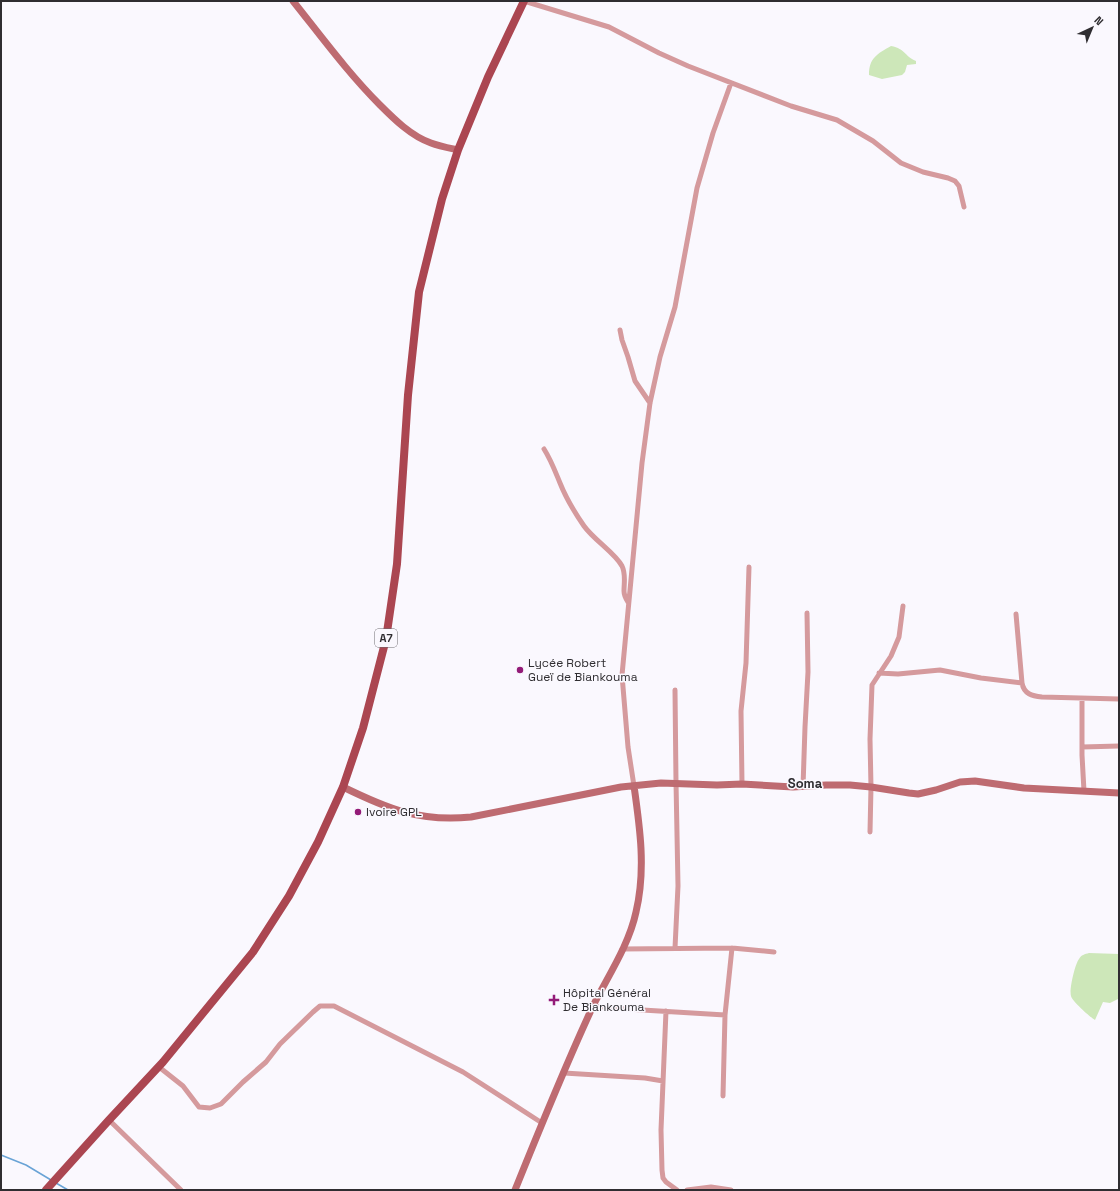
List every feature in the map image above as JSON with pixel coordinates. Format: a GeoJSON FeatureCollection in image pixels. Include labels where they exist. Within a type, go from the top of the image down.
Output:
{"type":"FeatureCollection","features":[{"type":"Feature","properties":{"kind":"main road","name":"A7"},"geometry":{"type":"LineString","coordinates":[[46,1190],[108,1120],[159,1067],[253,952],[289,896],[318,842],[343,786],[364,728],[386,639],[397,564],[408,395],[419,292],[442,199],[458,150],[488,77],[524,1]]}},
{"type":"Feature","properties":{"kind":"street"},"geometry":{"type":"LineString","coordinates":[[293,1],[365,90],[391,116],[416,135],[431,143],[458,150]]}},
{"type":"Feature","properties":{"kind":"street"},"geometry":{"type":"LineString","coordinates":[[524,1],[609,27],[659,54],[791,106],[837,120],[873,141],[901,163],[923,172],[955,181],[959,186],[964,207]]}},
{"type":"Feature","properties":{"kind":"street"},"geometry":{"type":"LineString","coordinates":[[515,1190],[542,1123],[593,1006],[622,949],[636,913],[642,865],[642,845],[627,740],[622,675],[642,464],[650,403],[660,357],[675,307],[697,188],[713,133],[731,83]]}},
{"type":"Feature","properties":{"kind":"street"},"geometry":{"type":"LineString","coordinates":[[620,330],[635,381],[650,403]]}},
{"type":"Feature","properties":{"kind":"street"},"geometry":{"type":"LineString","coordinates":[[544,450],[551,461],[560,484],[584,527],[598,543],[614,556],[622,567],[625,577],[624,592],[629,605]]}},
{"type":"Feature","properties":{"kind":"street"},"geometry":{"type":"LineString","coordinates":[[742,784],[741,711],[746,663],[749,568]]}},
{"type":"Feature","properties":{"kind":"street"},"geometry":{"type":"LineString","coordinates":[[870,832],[870,703],[872,685],[891,656],[899,637],[903,606]]}},
{"type":"Feature","properties":{"kind":"street"},"geometry":{"type":"LineString","coordinates":[[803,787],[808,672],[807,613]]}},
{"type":"Feature","properties":{"kind":"street"},"geometry":{"type":"LineString","coordinates":[[1016,614],[1022,683],[1027,693],[1035,696],[1119,699]]}},
{"type":"Feature","properties":{"kind":"street"},"geometry":{"type":"LineString","coordinates":[[879,673],[898,674],[940,670],[981,678],[1022,683]]}},
{"type":"Feature","properties":{"kind":"street"},"geometry":{"type":"LineString","coordinates":[[675,690],[678,886],[675,948]]}},
{"type":"Feature","properties":{"kind":"street"},"geometry":{"type":"LineString","coordinates":[[1082,698],[1084,791]]}},
{"type":"Feature","properties":{"kind":"street"},"geometry":{"type":"LineString","coordinates":[[1082,747],[1119,746]]}},
{"type":"Feature","properties":{"kind":"street"},"geometry":{"type":"LineString","coordinates":[[343,786],[393,809],[425,817],[447,819],[470,817],[634,786],[676,782],[717,785],[742,784],[775,787],[826,785],[871,787],[918,794],[960,782],[975,781],[1024,788],[1119,793]]}},
{"type":"Feature","properties":{"kind":"street"},"geometry":{"type":"LineString","coordinates":[[622,949],[732,948],[774,952]]}},
{"type":"Feature","properties":{"kind":"street"},"geometry":{"type":"LineString","coordinates":[[723,1096],[725,1015],[732,948]]}},
{"type":"Feature","properties":{"kind":"street"},"geometry":{"type":"LineString","coordinates":[[159,1067],[183,1086],[199,1107],[210,1108],[221,1104],[266,1062],[280,1044],[312,1012],[320,1006],[334,1006],[463,1072],[542,1123]]}},
{"type":"Feature","properties":{"kind":"street"},"geometry":{"type":"LineString","coordinates":[[593,1006],[725,1015]]}},
{"type":"Feature","properties":{"kind":"street"},"geometry":{"type":"LineString","coordinates":[[666,1011],[661,1130],[662,1170],[663,1178],[677,1190]]}},
{"type":"Feature","properties":{"kind":"street"},"geometry":{"type":"LineString","coordinates":[[564,1073],[645,1078],[663,1081]]}},
{"type":"Feature","properties":{"kind":"street"},"geometry":{"type":"LineString","coordinates":[[108,1120],[181,1190]]}},
{"type":"Feature","properties":{"kind":"street"},"geometry":{"type":"LineString","coordinates":[[687,1190],[711,1187],[731,1190]]}},
{"type":"Feature","properties":{"kind":"green space"},"geometry":{"type":"Polygon","coordinates":[[[891,46],[900,49],[916,61],[916,64],[907,65],[905,72],[902,75],[882,79],[869,75],[872,60],[891,46]]]}},
{"type":"Feature","properties":{"kind":"green space"},"geometry":{"type":"Polygon","coordinates":[[[1089,953],[1119,954],[1118,999],[1110,1003],[1103,1002],[1095,1020],[1074,1001],[1071,996],[1071,988],[1077,962],[1082,956],[1089,953]]]}},
{"type":"Feature","properties":{"kind":"waterway"},"geometry":{"type":"LineString","coordinates":[[1,1155],[26,1165],[51,1180]]}},
{"type":"Feature","properties":{"kind":"waterway"},"geometry":{"type":"LineString","coordinates":[[56,1183],[68,1190]]}},
{"type":"Feature","properties":{"kind":"place","name":"Lycée Robert Gueï de Biankouma"},"geometry":{"type":"Point","coordinates":[520,670]}},
{"type":"Feature","properties":{"kind":"place","name":"Ivoire GPL"},"geometry":{"type":"Point","coordinates":[358,812]}},
{"type":"Feature","properties":{"kind":"place","name":"Hôpital Général De Biankouma"},"geometry":{"type":"Point","coordinates":[554,1000]}},
{"type":"Feature","properties":{"kind":"district","name":"Soma"},"geometry":{"type":"Point","coordinates":[805,783]}}]}
